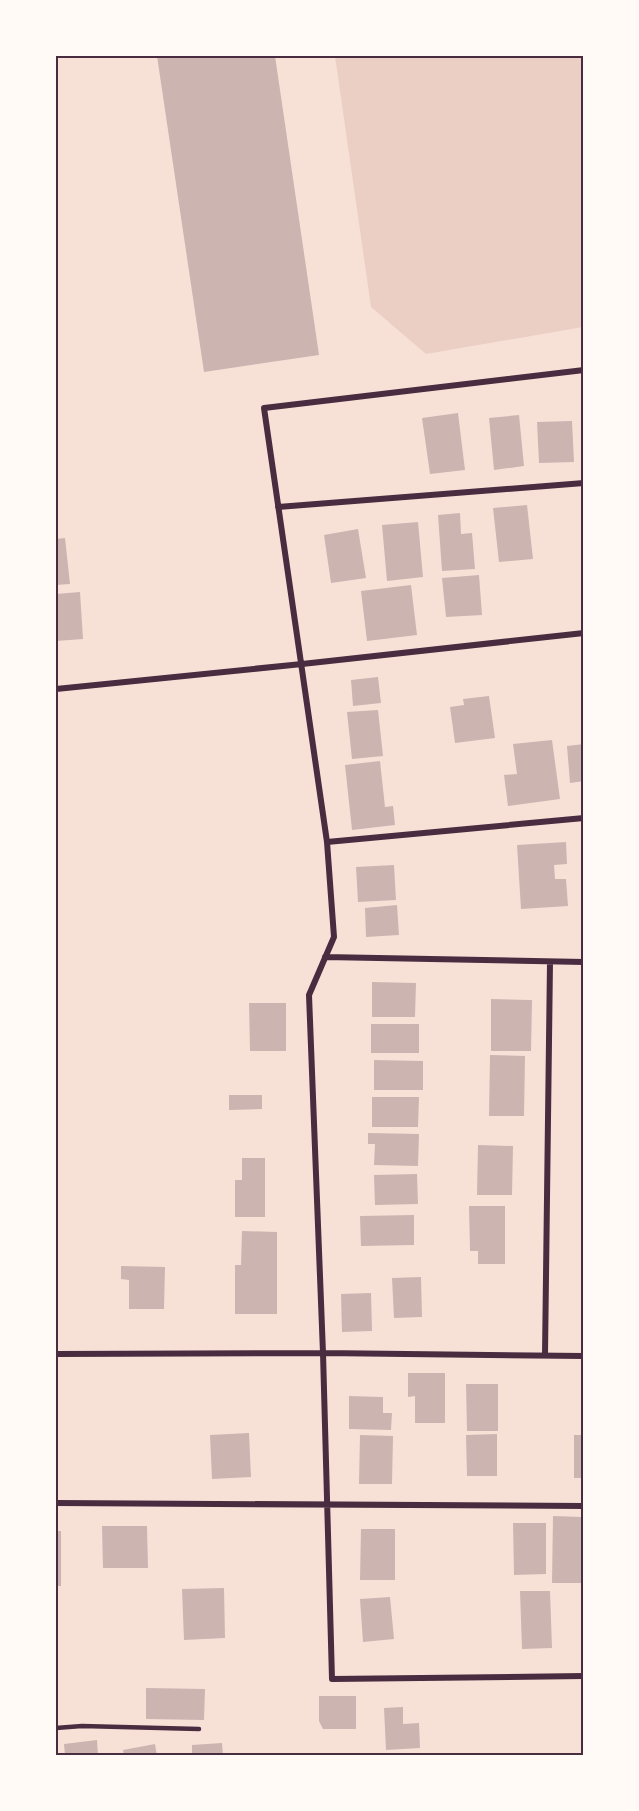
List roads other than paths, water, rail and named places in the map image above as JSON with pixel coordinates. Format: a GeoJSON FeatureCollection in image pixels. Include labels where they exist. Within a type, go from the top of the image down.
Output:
{"type":"FeatureCollection","features":[{"type":"Feature","properties":{"kind":"street"},"geometry":{"type":"LineString","coordinates":[[584,370],[264,408],[327,842],[334,937],[309,995],[323,1353],[332,1679],[584,1676]]}},
{"type":"Feature","properties":{"kind":"street"},"geometry":{"type":"LineString","coordinates":[[278,507],[584,483]]}},
{"type":"Feature","properties":{"kind":"street"},"geometry":{"type":"LineString","coordinates":[[56,688],[584,633]]}},
{"type":"Feature","properties":{"kind":"street"},"geometry":{"type":"LineString","coordinates":[[327,842],[584,818]]}},
{"type":"Feature","properties":{"kind":"street"},"geometry":{"type":"LineString","coordinates":[[325,957],[584,962]]}},
{"type":"Feature","properties":{"kind":"street"},"geometry":{"type":"LineString","coordinates":[[545,1355],[550,962]]}},
{"type":"Feature","properties":{"kind":"street"},"geometry":{"type":"LineString","coordinates":[[56,1354],[323,1353],[584,1356]]}},
{"type":"Feature","properties":{"kind":"street"},"geometry":{"type":"LineString","coordinates":[[56,1503],[584,1506]]}},
{"type":"Feature","properties":{"kind":"lane"},"geometry":{"type":"LineString","coordinates":[[56,1728],[82,1726],[199,1729]]}}]}
